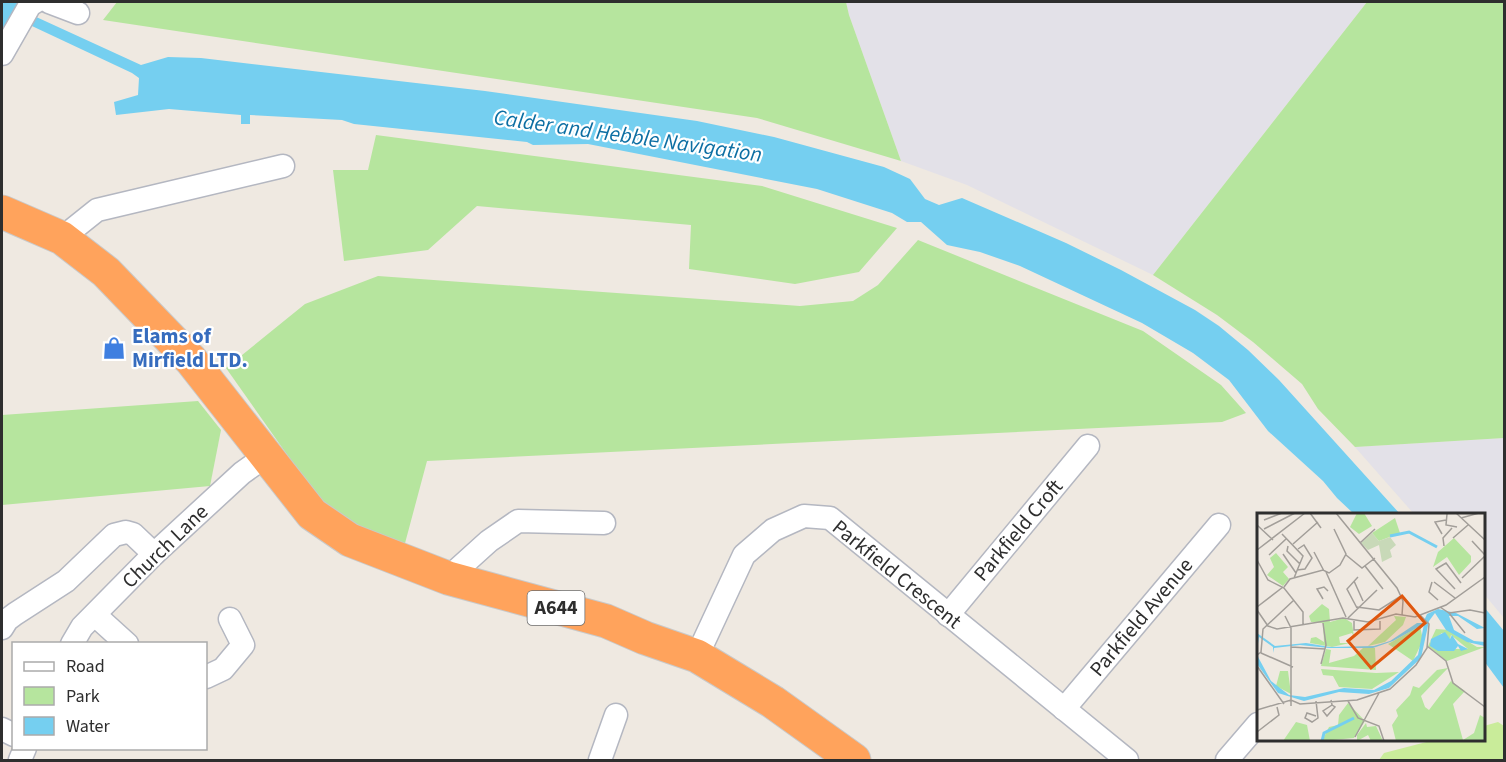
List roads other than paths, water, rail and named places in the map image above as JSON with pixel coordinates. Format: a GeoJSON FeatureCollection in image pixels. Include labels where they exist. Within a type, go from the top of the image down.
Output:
{"type":"FeatureCollection","features":[{"type":"Feature","properties":{"kind":"highway","name":"A644"},"geometry":{"type":"LineString","coordinates":[[2,212],[62,238],[106,272],[153,318],[191,360],[312,514],[350,540],[448,578],[606,621],[645,638],[697,656],[773,702],[854,760]]}},
{"type":"Feature","properties":{"kind":"street"},"geometry":{"type":"LineString","coordinates":[[2,54],[38,3],[78,13]]}},
{"type":"Feature","properties":{"kind":"street"},"geometry":{"type":"LineString","coordinates":[[62,238],[97,210],[283,166]]}},
{"type":"Feature","properties":{"kind":"street","name":"Parkfield Croft"},"geometry":{"type":"LineString","coordinates":[[948,615],[1088,446]]}},
{"type":"Feature","properties":{"kind":"street","name":"Church Lane"},"geometry":{"type":"LineString","coordinates":[[73,642],[82,627],[154,554],[242,473],[266,456]]}},
{"type":"Feature","properties":{"kind":"street","name":"Parkfield Crescent"},"geometry":{"type":"LineString","coordinates":[[697,656],[744,555],[773,530],[804,516],[830,518],[1127,760]]}},
{"type":"Feature","properties":{"kind":"street"},"geometry":{"type":"LineString","coordinates":[[448,578],[489,541],[518,521],[604,523]]}},
{"type":"Feature","properties":{"kind":"street","name":"Parkfield Avenue"},"geometry":{"type":"LineString","coordinates":[[1064,709],[1219,525]]}},
{"type":"Feature","properties":{"kind":"street"},"geometry":{"type":"LineString","coordinates":[[2,628],[15,614],[66,580],[114,535],[133,534],[154,554]]}},
{"type":"Feature","properties":{"kind":"street"},"geometry":{"type":"LineString","coordinates":[[94,615],[125,642]]}},
{"type":"Feature","properties":{"kind":"street"},"geometry":{"type":"LineString","coordinates":[[207,677],[224,669],[243,645],[230,619]]}},
{"type":"Feature","properties":{"kind":"street"},"geometry":{"type":"LineString","coordinates":[[600,760],[616,715]]}},
{"type":"Feature","properties":{"kind":"street"},"geometry":{"type":"LineString","coordinates":[[1227,760],[1257,724]]}},
{"type":"Feature","properties":{"kind":"water","name":"Calder and Hebble Navigation"},"geometry":{"type":"Polygon","coordinates":[[[2,2],[23,2],[21,10],[141,65],[168,57],[201,58],[485,91],[697,121],[774,137],[884,167],[910,179],[925,199],[939,205],[962,198],[1066,243],[1121,270],[1195,310],[1219,326],[1279,380],[1399,513],[1353,513],[1323,481],[1268,431],[1229,380],[1193,353],[1142,323],[1020,266],[980,252],[947,245],[921,222],[907,222],[892,213],[817,189],[588,144],[533,145],[527,142],[354,124],[342,120],[250,115],[250,124],[241,124],[241,115],[169,109],[116,115],[114,102],[138,95],[139,78],[17,19],[8,28],[2,29],[2,2]]]}},
{"type":"Feature","properties":{"kind":"water"},"geometry":{"type":"Polygon","coordinates":[[[1485,608],[1504,631],[1504,688],[1485,662],[1485,608]]]}},
{"type":"Feature","properties":{"kind":"place","name":"Elams of Mirfield LTD."},"geometry":{"type":"Point","coordinates":[114,348]}}]}
